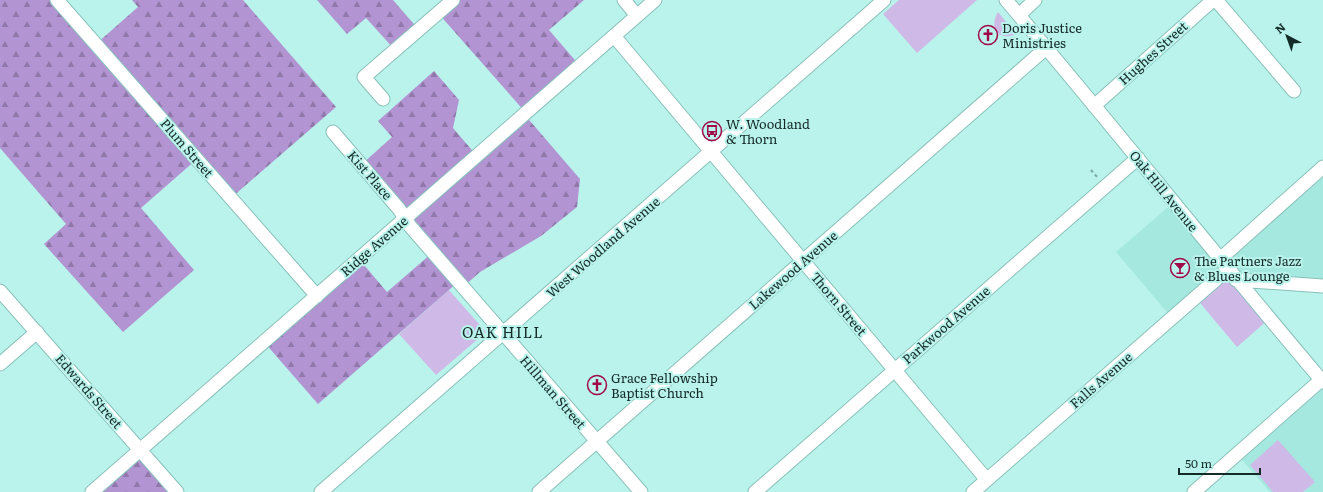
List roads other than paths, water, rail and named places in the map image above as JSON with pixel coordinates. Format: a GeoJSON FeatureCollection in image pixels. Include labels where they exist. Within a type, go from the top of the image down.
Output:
{"type":"FeatureCollection","features":[{"type":"Feature","properties":{"kind":"street","name":"Plum Street"},"geometry":{"type":"LineString","coordinates":[[57,0],[317,296]]}},
{"type":"Feature","properties":{"kind":"street"},"geometry":{"type":"LineString","coordinates":[[383,99],[364,77],[453,0]]}},
{"type":"Feature","properties":{"kind":"street"},"geometry":{"type":"LineString","coordinates":[[624,0],[637,16]]}},
{"type":"Feature","properties":{"kind":"street","name":"Ridge Avenue"},"geometry":{"type":"LineString","coordinates":[[92,492],[655,0]]}},
{"type":"Feature","properties":{"kind":"street","name":"West Woodland Avenue"},"geometry":{"type":"LineString","coordinates":[[321,492],[712,152],[884,0]]}},
{"type":"Feature","properties":{"kind":"street","name":"Oak Hill Avenue"},"geometry":{"type":"LineString","coordinates":[[1006,0],[1138,158],[1236,280],[1322,381]]}},
{"type":"Feature","properties":{"kind":"street"},"geometry":{"type":"LineString","coordinates":[[1018,15],[1035,0]]}},
{"type":"Feature","properties":{"kind":"street"},"geometry":{"type":"LineString","coordinates":[[1214,0],[1294,91]]}},
{"type":"Feature","properties":{"kind":"street","name":"Hughes Street"},"geometry":{"type":"LineString","coordinates":[[1094,106],[1214,0]]}},
{"type":"Feature","properties":{"kind":"street","name":"Thorn Street"},"geometry":{"type":"LineString","coordinates":[[614,36],[987,480]]}},
{"type":"Feature","properties":{"kind":"street","name":"Lakewood Avenue"},"geometry":{"type":"LineString","coordinates":[[539,492],[1046,48]]}},
{"type":"Feature","properties":{"kind":"street","name":"Kist Place"},"geometry":{"type":"LineString","coordinates":[[333,132],[405,218]]}},
{"type":"Feature","properties":{"kind":"street","name":"Parkwood Avenue"},"geometry":{"type":"LineString","coordinates":[[755,492],[1138,158]]}},
{"type":"Feature","properties":{"kind":"street","name":"Falls Avenue"},"geometry":{"type":"LineString","coordinates":[[973,492],[1224,264],[1323,167]]}},
{"type":"Feature","properties":{"kind":"street","name":"Hillman Street"},"geometry":{"type":"LineString","coordinates":[[405,218],[410,226],[640,492]]}},
{"type":"Feature","properties":{"kind":"street"},"geometry":{"type":"LineString","coordinates":[[1236,280],[1322,285]]}},
{"type":"Feature","properties":{"kind":"street","name":"Edwards Street"},"geometry":{"type":"LineString","coordinates":[[0,291],[177,492]]}},
{"type":"Feature","properties":{"kind":"street"},"geometry":{"type":"LineString","coordinates":[[0,364],[37,332]]}},
{"type":"Feature","properties":{"kind":"street"},"geometry":{"type":"LineString","coordinates":[[1194,492],[1322,381]]}},
{"type":"Feature","properties":{"kind":"place","name":"Doris Justice Ministries"},"geometry":{"type":"Point","coordinates":[988,35]}},
{"type":"Feature","properties":{"kind":"place","name":"W. Woodland & Thorn"},"geometry":{"type":"Point","coordinates":[712,131]}},
{"type":"Feature","properties":{"kind":"place","name":"The Partners Jazz & Blues Lounge"},"geometry":{"type":"Point","coordinates":[1180,268]}},
{"type":"Feature","properties":{"kind":"place","name":"Grace Fellowship Baptist Church"},"geometry":{"type":"Point","coordinates":[597,385]}},
{"type":"Feature","properties":{"kind":"district","name":"OAK HILL"},"geometry":{"type":"Point","coordinates":[503,333]}}]}
